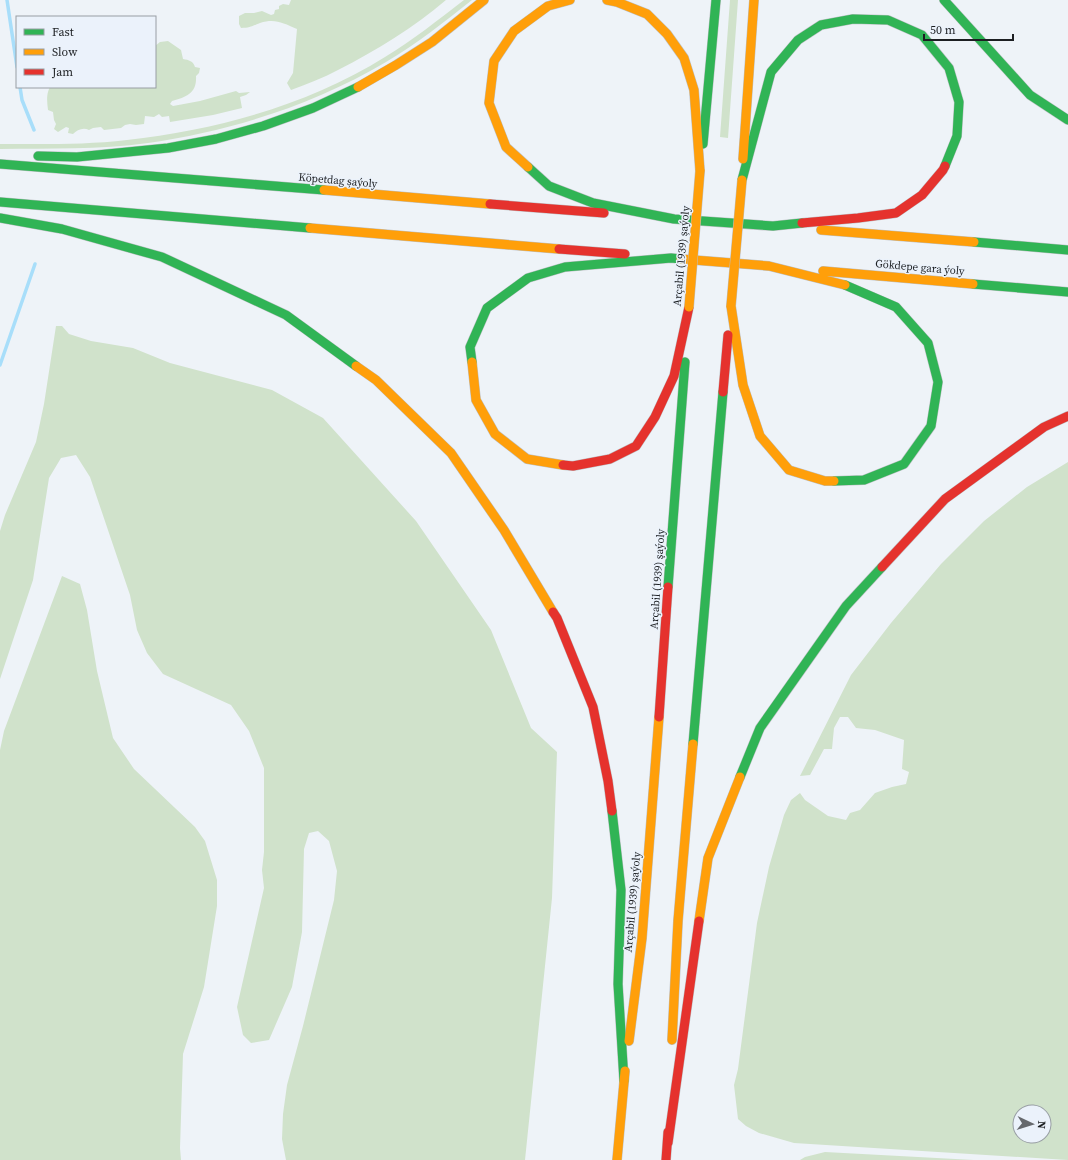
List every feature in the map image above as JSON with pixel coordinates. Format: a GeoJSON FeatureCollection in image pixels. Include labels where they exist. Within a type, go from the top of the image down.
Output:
{"type":"FeatureCollection","features":[{"type":"Feature","properties":{"kind":"main road"},"geometry":{"type":"LineString","coordinates":[[31,156],[77,158],[168,148],[216,139],[263,126],[313,108],[360,86],[432,42],[484,0]]}},
{"type":"Feature","properties":{"kind":"main road"},"geometry":{"type":"LineString","coordinates":[[570,0],[548,6],[514,31],[494,61],[489,103],[506,147],[549,186],[593,203],[674,219],[1068,250]]}},
{"type":"Feature","properties":{"kind":"main road"},"geometry":{"type":"LineString","coordinates":[[607,0],[617,2],[647,14],[667,34],[684,58],[694,90],[700,171]]}},
{"type":"Feature","properties":{"kind":"main road","name":"Arçabil (1939) şaýoly"},"geometry":{"type":"LineString","coordinates":[[617,1160],[624,1081],[642,938],[689,308],[716,0]]}},
{"type":"Feature","properties":{"kind":"main road"},"geometry":{"type":"LineString","coordinates":[[667,1160],[678,921],[742,180],[754,0]]}},
{"type":"Feature","properties":{"kind":"main road"},"geometry":{"type":"LineString","coordinates":[[944,0],[1030,95],[1068,120]]}},
{"type":"Feature","properties":{"kind":"main road"},"geometry":{"type":"LineString","coordinates":[[742,180],[771,72],[798,40],[821,25],[853,19],[888,20],[922,36],[949,68],[959,102],[957,136],[943,170],[922,195],[896,213],[773,226]]}},
{"type":"Feature","properties":{"kind":"main road","name":"Köpetdag şaýoly"},"geometry":{"type":"LineString","coordinates":[[0,164],[674,219]]}},
{"type":"Feature","properties":{"kind":"main road"},"geometry":{"type":"LineString","coordinates":[[0,202],[769,266],[842,284],[896,307],[928,343],[938,382],[931,426],[904,464],[864,480],[825,481],[789,470],[760,436],[743,385],[731,306]]}},
{"type":"Feature","properties":{"kind":"main road"},"geometry":{"type":"LineString","coordinates":[[0,218],[62,229],[162,257],[286,315],[376,380],[451,453],[504,530],[557,618],[593,707],[608,781],[621,890],[618,984],[624,1081]]}},
{"type":"Feature","properties":{"kind":"main road"},"geometry":{"type":"LineString","coordinates":[[671,258],[565,267],[528,278],[487,308],[470,347],[476,400],[495,434],[527,459],[573,466],[610,459],[636,446],[656,416],[674,376],[689,308]]}},
{"type":"Feature","properties":{"kind":"main road","name":"Gökdepe gara ýoly"},"geometry":{"type":"LineString","coordinates":[[769,266],[1068,292]]}},
{"type":"Feature","properties":{"kind":"main road"},"geometry":{"type":"LineString","coordinates":[[668,1143],[708,858],[760,728],[846,606],[945,499],[1044,427],[1068,416]]}},
{"type":"Feature","properties":{"kind":"green space"},"geometry":{"type":"Polygon","coordinates":[[[291,0],[446,0],[408,29],[367,55],[327,76],[291,90],[287,83],[293,73],[297,29],[275,21],[241,28],[239,24],[239,16],[245,13],[262,11],[271,15],[274,14],[275,10],[279,9],[279,6],[283,4],[289,5],[291,0]]]}},
{"type":"Feature","properties":{"kind":"green space"},"geometry":{"type":"Polygon","coordinates":[[[464,0],[472,0],[441,25],[386,62],[330,91],[271,114],[210,131],[148,143],[93,148],[0,149],[0,144],[95,143],[161,136],[194,130],[261,113],[325,89],[355,74],[406,44],[464,0]]]}},
{"type":"Feature","properties":{"kind":"green space"},"geometry":{"type":"Polygon","coordinates":[[[730,0],[738,0],[728,138],[720,137],[730,0]]]}},
{"type":"Feature","properties":{"kind":"green space"},"geometry":{"type":"Polygon","coordinates":[[[168,41],[181,50],[183,59],[190,61],[195,67],[200,68],[199,73],[196,76],[195,87],[193,90],[186,96],[172,101],[170,104],[173,106],[200,101],[236,91],[239,93],[250,92],[240,97],[242,108],[213,115],[170,122],[169,116],[162,117],[159,114],[154,117],[145,116],[144,124],[130,124],[121,128],[104,130],[101,127],[89,130],[82,129],[73,134],[68,133],[69,128],[66,127],[58,132],[54,129],[56,124],[53,112],[48,110],[47,104],[47,95],[50,88],[156,88],[156,45],[160,42],[168,41]]]}},
{"type":"Feature","properties":{"kind":"green space"},"geometry":{"type":"Polygon","coordinates":[[[56,326],[62,326],[69,334],[91,341],[133,348],[170,363],[272,390],[323,418],[416,521],[491,630],[531,728],[557,752],[552,898],[525,1160],[286,1160],[282,1139],[283,1114],[287,1085],[334,900],[337,871],[329,841],[318,831],[309,833],[304,849],[302,932],[292,987],[269,1040],[251,1043],[243,1035],[237,1007],[264,888],[262,870],[264,852],[264,768],[249,731],[231,705],[163,674],[147,653],[137,630],[130,595],[90,477],[76,455],[61,458],[49,478],[33,580],[0,679],[0,531],[5,515],[36,442],[44,404],[56,326]]]}},
{"type":"Feature","properties":{"kind":"green space"},"geometry":{"type":"Polygon","coordinates":[[[1068,462],[1068,1160],[794,1143],[759,1133],[746,1126],[738,1119],[734,1085],[738,1069],[757,923],[769,867],[784,815],[791,800],[800,793],[805,800],[828,816],[846,820],[850,813],[860,810],[875,793],[906,784],[909,772],[902,769],[904,740],[875,730],[856,728],[848,717],[840,717],[834,728],[832,749],[824,749],[810,775],[800,776],[851,675],[891,623],[941,564],[984,521],[1027,487],[1068,462]]]}},
{"type":"Feature","properties":{"kind":"green space"},"geometry":{"type":"Polygon","coordinates":[[[62,576],[80,584],[87,610],[97,671],[113,738],[134,769],[195,827],[205,841],[217,880],[217,906],[204,987],[183,1054],[180,1148],[181,1160],[0,1160],[0,750],[4,731],[62,576]]]}},
{"type":"Feature","properties":{"kind":"green space"},"geometry":{"type":"Polygon","coordinates":[[[825,1152],[974,1160],[800,1160],[805,1157],[825,1152]]]}},
{"type":"Feature","properties":{"kind":"waterway"},"geometry":{"type":"LineString","coordinates":[[7,0],[16,60]]}},
{"type":"Feature","properties":{"kind":"waterway"},"geometry":{"type":"LineString","coordinates":[[20,88],[22,100],[34,130]]}},
{"type":"Feature","properties":{"kind":"waterway"},"geometry":{"type":"LineString","coordinates":[[0,365],[35,264]]}},
{"type":"Feature","properties":{"kind":"traffic: fast"},"geometry":{"type":"LineString","coordinates":[[703,144],[716,0]]}},
{"type":"Feature","properties":{"kind":"traffic: fast"},"geometry":{"type":"LineString","coordinates":[[944,0],[1030,95],[1068,120]]}},
{"type":"Feature","properties":{"kind":"traffic: fast"},"geometry":{"type":"LineString","coordinates":[[742,180],[771,72],[798,40],[821,25],[853,19],[888,20],[922,35],[949,68],[959,102],[957,136],[945,166]]}},
{"type":"Feature","properties":{"kind":"traffic: fast"},"geometry":{"type":"LineString","coordinates":[[38,156],[77,157],[168,148],[216,139],[263,126],[313,108],[358,87]]}},
{"type":"Feature","properties":{"kind":"traffic: fast"},"geometry":{"type":"LineString","coordinates":[[0,164],[324,190]]}},
{"type":"Feature","properties":{"kind":"traffic: fast"},"geometry":{"type":"LineString","coordinates":[[528,167],[549,186],[593,203],[674,219],[773,226],[802,223]]}},
{"type":"Feature","properties":{"kind":"traffic: fast"},"geometry":{"type":"LineString","coordinates":[[0,202],[310,228]]}},
{"type":"Feature","properties":{"kind":"traffic: fast"},"geometry":{"type":"LineString","coordinates":[[0,218],[62,229],[162,257],[286,315],[356,366]]}},
{"type":"Feature","properties":{"kind":"traffic: fast"},"geometry":{"type":"LineString","coordinates":[[974,242],[1068,250]]}},
{"type":"Feature","properties":{"kind":"traffic: fast"},"geometry":{"type":"LineString","coordinates":[[472,362],[470,347],[487,308],[528,278],[565,267],[671,258],[681,259]]}},
{"type":"Feature","properties":{"kind":"traffic: fast"},"geometry":{"type":"LineString","coordinates":[[973,284],[1068,292]]}},
{"type":"Feature","properties":{"kind":"traffic: fast"},"geometry":{"type":"LineString","coordinates":[[834,481],[864,480],[904,464],[931,426],[938,382],[928,343],[896,307],[845,285]]}},
{"type":"Feature","properties":{"kind":"traffic: fast"},"geometry":{"type":"LineString","coordinates":[[668,587],[685,362]]}},
{"type":"Feature","properties":{"kind":"traffic: fast"},"geometry":{"type":"LineString","coordinates":[[693,744],[723,392]]}},
{"type":"Feature","properties":{"kind":"traffic: fast"},"geometry":{"type":"LineString","coordinates":[[740,777],[760,728],[846,606],[882,567]]}},
{"type":"Feature","properties":{"kind":"traffic: fast"},"geometry":{"type":"LineString","coordinates":[[612,811],[621,890],[618,984],[624,1081]]}},
{"type":"Feature","properties":{"kind":"traffic: slow"},"geometry":{"type":"LineString","coordinates":[[358,87],[432,42],[484,0]]}},
{"type":"Feature","properties":{"kind":"traffic: slow"},"geometry":{"type":"LineString","coordinates":[[528,167],[506,147],[489,103],[494,61],[514,31],[548,6],[570,0]]}},
{"type":"Feature","properties":{"kind":"traffic: slow"},"geometry":{"type":"LineString","coordinates":[[607,0],[617,2],[647,14],[667,34],[684,58],[694,90],[700,171]]}},
{"type":"Feature","properties":{"kind":"traffic: slow"},"geometry":{"type":"LineString","coordinates":[[743,159],[754,0]]}},
{"type":"Feature","properties":{"kind":"traffic: slow"},"geometry":{"type":"LineString","coordinates":[[689,307],[700,171]]}},
{"type":"Feature","properties":{"kind":"traffic: slow"},"geometry":{"type":"LineString","coordinates":[[731,306],[742,180]]}},
{"type":"Feature","properties":{"kind":"traffic: slow"},"geometry":{"type":"LineString","coordinates":[[324,190],[490,204]]}},
{"type":"Feature","properties":{"kind":"traffic: slow"},"geometry":{"type":"LineString","coordinates":[[310,228],[559,249]]}},
{"type":"Feature","properties":{"kind":"traffic: slow"},"geometry":{"type":"LineString","coordinates":[[821,230],[974,242]]}},
{"type":"Feature","properties":{"kind":"traffic: slow"},"geometry":{"type":"LineString","coordinates":[[681,259],[769,266],[845,285]]}},
{"type":"Feature","properties":{"kind":"traffic: slow"},"geometry":{"type":"LineString","coordinates":[[823,271],[973,284]]}},
{"type":"Feature","properties":{"kind":"traffic: slow"},"geometry":{"type":"LineString","coordinates":[[731,306],[743,385],[760,436],[789,470],[825,481],[834,481]]}},
{"type":"Feature","properties":{"kind":"traffic: slow"},"geometry":{"type":"LineString","coordinates":[[472,362],[476,400],[495,434],[527,459],[563,465]]}},
{"type":"Feature","properties":{"kind":"traffic: slow"},"geometry":{"type":"LineString","coordinates":[[356,366],[376,380],[451,453],[504,530],[553,612]]}},
{"type":"Feature","properties":{"kind":"traffic: slow"},"geometry":{"type":"LineString","coordinates":[[629,1041],[642,938],[659,717]]}},
{"type":"Feature","properties":{"kind":"traffic: slow"},"geometry":{"type":"LineString","coordinates":[[672,1040],[678,921],[693,744]]}},
{"type":"Feature","properties":{"kind":"traffic: slow"},"geometry":{"type":"LineString","coordinates":[[699,921],[708,858],[740,777]]}},
{"type":"Feature","properties":{"kind":"traffic: slow"},"geometry":{"type":"LineString","coordinates":[[617,1160],[625,1071]]}},
{"type":"Feature","properties":{"kind":"traffic: jam"},"geometry":{"type":"LineString","coordinates":[[802,223],[896,213],[922,195],[945,166]]}},
{"type":"Feature","properties":{"kind":"traffic: jam"},"geometry":{"type":"LineString","coordinates":[[490,204],[604,213]]}},
{"type":"Feature","properties":{"kind":"traffic: jam"},"geometry":{"type":"LineString","coordinates":[[559,249],[625,254]]}},
{"type":"Feature","properties":{"kind":"traffic: jam"},"geometry":{"type":"LineString","coordinates":[[563,465],[573,466],[610,459],[636,446],[655,417],[674,376],[689,307]]}},
{"type":"Feature","properties":{"kind":"traffic: jam"},"geometry":{"type":"LineString","coordinates":[[723,392],[728,335]]}},
{"type":"Feature","properties":{"kind":"traffic: jam"},"geometry":{"type":"LineString","coordinates":[[882,567],[945,499],[1044,427],[1068,416]]}},
{"type":"Feature","properties":{"kind":"traffic: jam"},"geometry":{"type":"LineString","coordinates":[[659,717],[668,587]]}},
{"type":"Feature","properties":{"kind":"traffic: jam"},"geometry":{"type":"LineString","coordinates":[[553,612],[557,618],[593,707],[608,781],[612,811]]}},
{"type":"Feature","properties":{"kind":"traffic: jam"},"geometry":{"type":"LineString","coordinates":[[668,1143],[699,921]]}},
{"type":"Feature","properties":{"kind":"traffic: jam"},"geometry":{"type":"LineString","coordinates":[[666,1160],[668,1132]]}}]}
